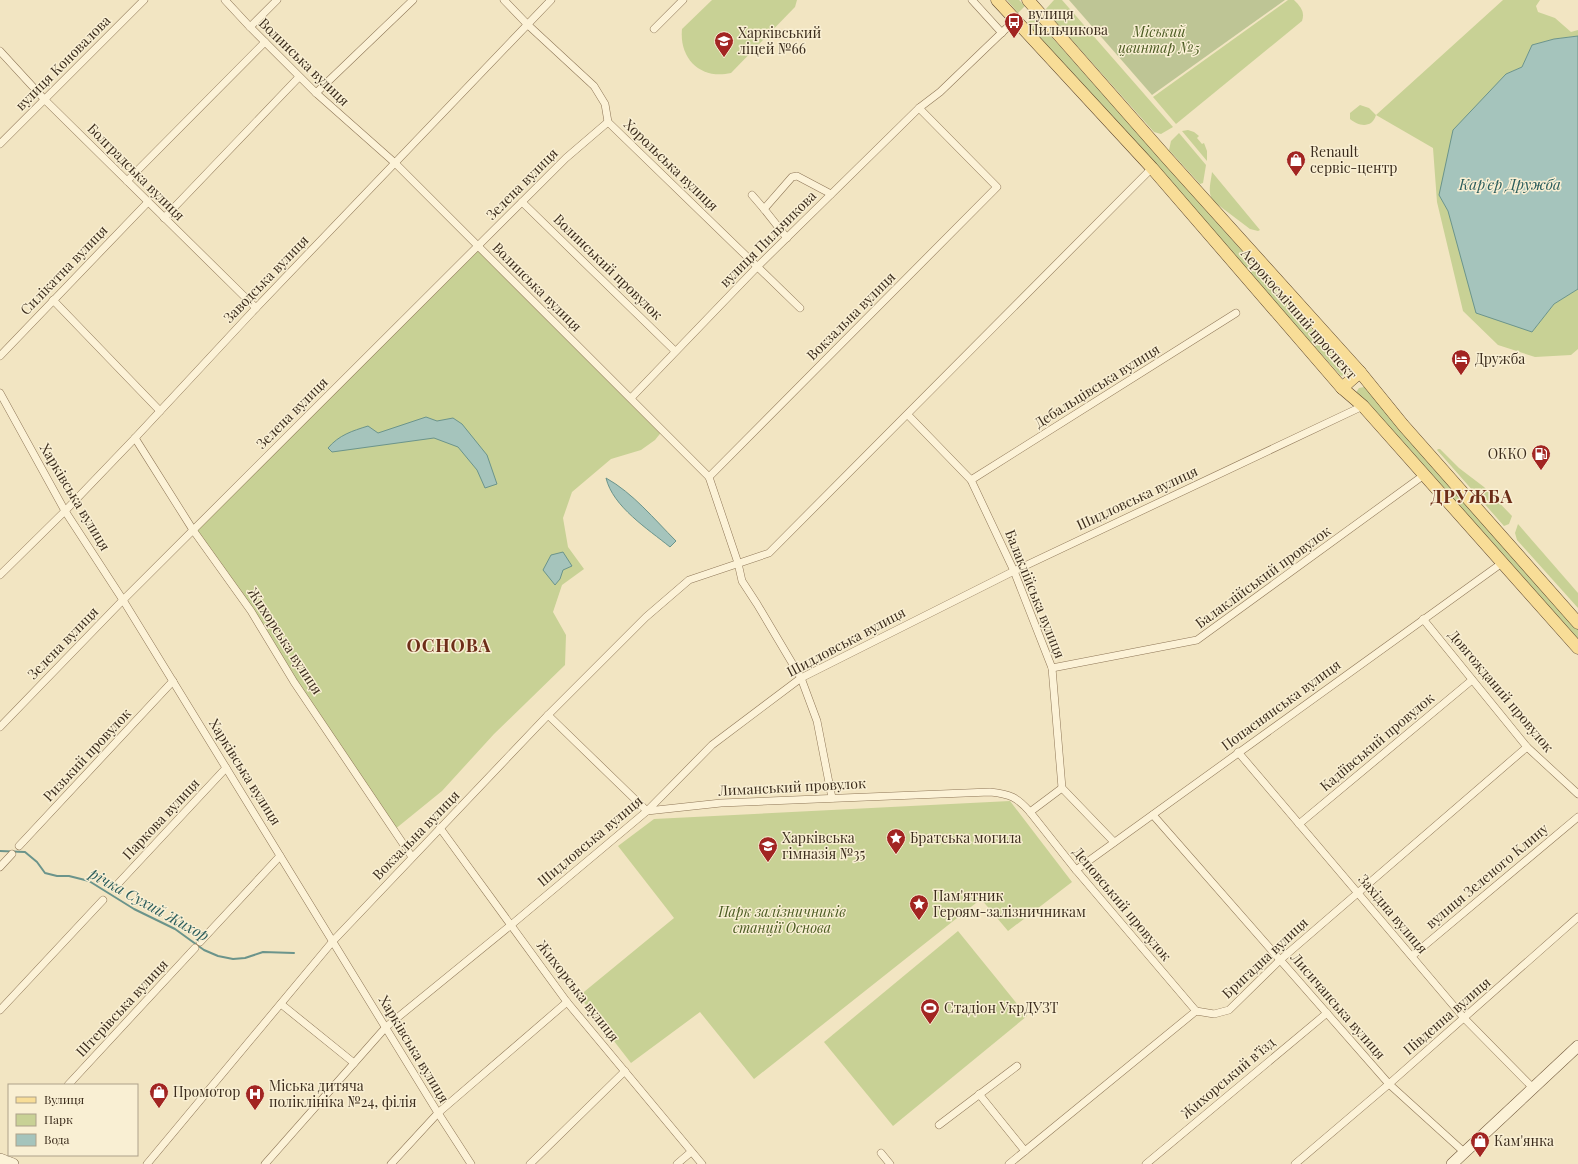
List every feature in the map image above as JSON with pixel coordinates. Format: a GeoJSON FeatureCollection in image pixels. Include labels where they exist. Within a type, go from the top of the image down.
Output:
{"type":"FeatureCollection","features":[{"type":"Feature","properties":{"kind":"main road","name":"Аерокосмічний проспект"},"geometry":{"type":"LineString","coordinates":[[997,0],[1152,168],[1342,388],[1363,406],[1578,648]]}},
{"type":"Feature","properties":{"kind":"main road","name":"Аерокосмічний проспект"},"geometry":{"type":"LineString","coordinates":[[1028,0],[1162,152],[1360,372],[1403,425],[1578,623]]}},
{"type":"Feature","properties":{"kind":"main road"},"geometry":{"type":"LineString","coordinates":[[1342,388],[1360,372]]}},
{"type":"Feature","properties":{"kind":"main road"},"geometry":{"type":"LineString","coordinates":[[1452,1164],[1578,1046]]}},
{"type":"Feature","properties":{"kind":"street","name":"вулиця Коновалова"},"geometry":{"type":"LineString","coordinates":[[0,144],[144,0]]}},
{"type":"Feature","properties":{"kind":"street","name":"Волинська вулиця"},"geometry":{"type":"LineString","coordinates":[[225,0],[299,77],[395,163],[709,477]]}},
{"type":"Feature","properties":{"kind":"street"},"geometry":{"type":"LineString","coordinates":[[250,27],[277,0]]}},
{"type":"Feature","properties":{"kind":"street"},"geometry":{"type":"LineString","coordinates":[[316,93],[413,0]]}},
{"type":"Feature","properties":{"kind":"street","name":"Хорольська вулиця"},"geometry":{"type":"LineString","coordinates":[[504,0],[528,25],[594,86],[606,104],[608,122],[800,308]]}},
{"type":"Feature","properties":{"kind":"street","name":"Заводська вулиця"},"geometry":{"type":"LineString","coordinates":[[0,575],[65,511],[135,438],[256,308],[551,0]]}},
{"type":"Feature","properties":{"kind":"street"},"geometry":{"type":"LineString","coordinates":[[654,29],[683,0]]}},
{"type":"Feature","properties":{"kind":"street"},"geometry":{"type":"LineString","coordinates":[[972,0],[1002,32]]}},
{"type":"Feature","properties":{"kind":"street","name":"вулиця Пильчикова"},"geometry":{"type":"LineString","coordinates":[[631,398],[758,266],[831,194],[919,108],[940,92],[1015,20]]}},
{"type":"Feature","properties":{"kind":"street"},"geometry":{"type":"LineString","coordinates":[[127,181],[265,42]]}},
{"type":"Feature","properties":{"kind":"street","name":"Болградська вулиця"},"geometry":{"type":"LineString","coordinates":[[0,51],[45,100],[256,308]]}},
{"type":"Feature","properties":{"kind":"street"},"geometry":{"type":"LineString","coordinates":[[164,218],[299,77]]}},
{"type":"Feature","properties":{"kind":"street","name":"Вокзальна вулиця"},"geometry":{"type":"LineString","coordinates":[[709,477],[997,187],[919,108]]}},
{"type":"Feature","properties":{"kind":"street","name":"Зелена вулиця"},"geometry":{"type":"LineString","coordinates":[[0,727],[123,600],[566,158],[608,122]]}},
{"type":"Feature","properties":{"kind":"street","name":"Вокзальна вулиця"},"geometry":{"type":"LineString","coordinates":[[147,1164],[333,941],[548,715],[646,617],[689,580],[769,553],[908,415],[1152,168]]}},
{"type":"Feature","properties":{"kind":"street"},"geometry":{"type":"LineString","coordinates":[[764,209],[792,177],[798,176],[831,194]]}},
{"type":"Feature","properties":{"kind":"street"},"geometry":{"type":"LineString","coordinates":[[752,195],[787,238]]}},
{"type":"Feature","properties":{"kind":"street","name":"Силікатна вулиця"},"geometry":{"type":"LineString","coordinates":[[0,356],[148,202]]}},
{"type":"Feature","properties":{"kind":"street","name":"Волинський провулок"},"geometry":{"type":"LineString","coordinates":[[522,202],[675,351]]}},
{"type":"Feature","properties":{"kind":"street"},"geometry":{"type":"LineString","coordinates":[[53,300],[160,411]]}},
{"type":"Feature","properties":{"kind":"street","name":"Дебальцівська вулиця"},"geometry":{"type":"LineString","coordinates":[[971,480],[1236,313]]}},
{"type":"Feature","properties":{"kind":"street","name":"Харківська вулиця"},"geometry":{"type":"LineString","coordinates":[[0,392],[65,511],[123,600],[438,1114],[471,1164]]}},
{"type":"Feature","properties":{"kind":"street","name":"Шидловська вулиця"},"geometry":{"type":"LineString","coordinates":[[264,1164],[386,1027],[647,811],[712,745],[800,678],[1014,571],[1363,406]]}},
{"type":"Feature","properties":{"kind":"street","name":"Балаклійська вулиця"},"geometry":{"type":"LineString","coordinates":[[908,415],[971,480],[1014,571],[1052,668],[1062,788]]}},
{"type":"Feature","properties":{"kind":"street","name":"Жихорська вулиця"},"geometry":{"type":"LineString","coordinates":[[135,438],[193,530],[251,611],[294,682],[412,858]]}},
{"type":"Feature","properties":{"kind":"street","name":"Балаклійський провулок"},"geometry":{"type":"LineString","coordinates":[[1052,668],[1198,640],[1424,475]]}},
{"type":"Feature","properties":{"kind":"street"},"geometry":{"type":"LineString","coordinates":[[709,477],[738,563],[742,581],[800,678],[817,721],[832,798]]}},
{"type":"Feature","properties":{"kind":"street","name":"Попаснянська вулиця"},"geometry":{"type":"LineString","coordinates":[[1076,870],[1502,563]]}},
{"type":"Feature","properties":{"kind":"street","name":"Довгожданий провулок"},"geometry":{"type":"LineString","coordinates":[[1423,619],[1527,747],[1578,794]]}},
{"type":"Feature","properties":{"kind":"street","name":"Кадіївський провулок"},"geometry":{"type":"LineString","coordinates":[[1299,824],[1472,680]]}},
{"type":"Feature","properties":{"kind":"street","name":"Ризький провулок"},"geometry":{"type":"LineString","coordinates":[[19,846],[173,681]]}},
{"type":"Feature","properties":{"kind":"street"},"geometry":{"type":"LineString","coordinates":[[548,715],[647,811]]}},
{"type":"Feature","properties":{"kind":"street","name":"Бригадна вулиця"},"geometry":{"type":"LineString","coordinates":[[1196,1011],[1214,1014],[1229,1010],[1280,960],[1527,747]]}},
{"type":"Feature","properties":{"kind":"street","name":"Західна вулиця"},"geometry":{"type":"LineString","coordinates":[[1238,752],[1464,1018],[1533,1088]]}},
{"type":"Feature","properties":{"kind":"street","name":"Паркова вулиця"},"geometry":{"type":"LineString","coordinates":[[114,888],[226,768]]}},
{"type":"Feature","properties":{"kind":"street"},"geometry":{"type":"LineString","coordinates":[[1030,812],[1062,788],[1114,842]]}},
{"type":"Feature","properties":{"kind":"street","name":"Лиманський провулок"},"geometry":{"type":"LineString","coordinates":[[647,811],[721,803],[1001,793],[1011,795],[1021,802],[1030,812]]}},
{"type":"Feature","properties":{"kind":"street","name":"Деповський провулок"},"geometry":{"type":"LineString","coordinates":[[1030,812],[1076,870],[1196,1011]]}},
{"type":"Feature","properties":{"kind":"street","name":"Лисичанська вулиця"},"geometry":{"type":"LineString","coordinates":[[1153,815],[1389,1084],[1464,1152]]}},
{"type":"Feature","properties":{"kind":"street","name":"вулиця Зеленого Клину"},"geometry":{"type":"LineString","coordinates":[[1412,956],[1578,817]]}},
{"type":"Feature","properties":{"kind":"street","name":"Жихорська вулиця"},"geometry":{"type":"LineString","coordinates":[[440,828],[568,1002],[702,1164]]}},
{"type":"Feature","properties":{"kind":"street"},"geometry":{"type":"LineString","coordinates":[[0,867],[12,854]]}},
{"type":"Feature","properties":{"kind":"street"},"geometry":{"type":"LineString","coordinates":[[200,942],[280,856]]}},
{"type":"Feature","properties":{"kind":"street"},"geometry":{"type":"LineString","coordinates":[[0,1010],[102,900]]}},
{"type":"Feature","properties":{"kind":"street","name":"Південна вулиця"},"geometry":{"type":"LineString","coordinates":[[1295,1164],[1389,1084],[1578,917]]}},
{"type":"Feature","properties":{"kind":"street","name":"Штерівська вулиця"},"geometry":{"type":"LineString","coordinates":[[69,1084],[195,948]]}},
{"type":"Feature","properties":{"kind":"street"},"geometry":{"type":"LineString","coordinates":[[391,1164],[438,1114],[568,1002]]}},
{"type":"Feature","properties":{"kind":"street"},"geometry":{"type":"LineString","coordinates":[[281,1004],[354,1063]]}},
{"type":"Feature","properties":{"kind":"street"},"geometry":{"type":"LineString","coordinates":[[1010,1164],[1196,1011]]}},
{"type":"Feature","properties":{"kind":"street","name":"Жихорський в’їзд"},"geometry":{"type":"LineString","coordinates":[[1146,1164],[1327,1013]]}},
{"type":"Feature","properties":{"kind":"street"},"geometry":{"type":"LineString","coordinates":[[939,1125],[1017,1066]]}},
{"type":"Feature","properties":{"kind":"street"},"geometry":{"type":"LineString","coordinates":[[530,1164],[625,1071]]}},
{"type":"Feature","properties":{"kind":"street"},"geometry":{"type":"LineString","coordinates":[[979,1094],[1026,1151]]}},
{"type":"Feature","properties":{"kind":"street"},"geometry":{"type":"LineString","coordinates":[[677,1164],[691,1152]]}},
{"type":"Feature","properties":{"kind":"street"},"geometry":{"type":"LineString","coordinates":[[881,1153],[890,1164]]}},
{"type":"Feature","properties":{"kind":"green space","name":"Харківський ліцей №66"},"geometry":{"type":"Polygon","coordinates":[[[712,0],[797,0],[795,7],[731,73],[720,74],[710,73],[694,65],[684,50],[682,40],[682,29],[712,0]]]}},
{"type":"Feature","properties":{"kind":"green space"},"geometry":{"type":"Polygon","coordinates":[[[1007,0],[1019,0],[1025,6],[1018,13],[1007,0]]]}},
{"type":"Feature","properties":{"kind":"green space"},"geometry":{"type":"Polygon","coordinates":[[[1054,0],[1062,0],[1173,127],[1161,134],[1154,132],[1045,10],[1054,0]]]}},
{"type":"Feature","properties":{"kind":"green space","name":"Міський цвинтар №5"},"geometry":{"type":"Polygon","coordinates":[[[1069,0],[1285,0],[1152,95],[1069,0]]]}},
{"type":"Feature","properties":{"kind":"green space"},"geometry":{"type":"Polygon","coordinates":[[[1288,0],[1294,0],[1300,7],[1303,12],[1302,21],[1176,124],[1153,97],[1288,0]]]}},
{"type":"Feature","properties":{"kind":"green space"},"geometry":{"type":"Polygon","coordinates":[[[1503,0],[1540,0],[1536,6],[1538,12],[1555,18],[1571,32],[1578,30],[1578,36],[1554,39],[1532,45],[1522,67],[1506,74],[1489,94],[1439,195],[1448,211],[1532,332],[1554,304],[1578,289],[1578,349],[1571,355],[1535,357],[1498,345],[1463,311],[1437,202],[1433,148],[1376,115],[1503,0]]]}},
{"type":"Feature","properties":{"kind":"green space"},"geometry":{"type":"Polygon","coordinates":[[[1034,17],[1347,369],[1347,374],[1341,376],[1026,24],[1034,17]]]}},
{"type":"Feature","properties":{"kind":"green space"},"geometry":{"type":"Polygon","coordinates":[[[1360,105],[1369,108],[1376,115],[1371,123],[1364,125],[1350,119],[1350,113],[1360,105]]]}},
{"type":"Feature","properties":{"kind":"green space"},"geometry":{"type":"Polygon","coordinates":[[[1188,130],[1199,136],[1197,138],[1202,144],[1204,143],[1207,151],[1207,161],[1182,131],[1188,130]]]}},
{"type":"Feature","properties":{"kind":"green space"},"geometry":{"type":"Polygon","coordinates":[[[1179,133],[1206,165],[1203,183],[1200,184],[1169,150],[1171,141],[1179,133]]]}},
{"type":"Feature","properties":{"kind":"green space"},"geometry":{"type":"Polygon","coordinates":[[[1212,172],[1260,230],[1250,229],[1213,201],[1210,194],[1212,172]]]}},
{"type":"Feature","properties":{"kind":"green space"},"geometry":{"type":"Polygon","coordinates":[[[478,247],[663,430],[655,440],[641,450],[611,459],[572,492],[563,518],[568,547],[584,569],[562,585],[553,612],[566,635],[565,665],[494,734],[442,791],[394,830],[193,530],[478,247]]]}},
{"type":"Feature","properties":{"kind":"green space"},"geometry":{"type":"Polygon","coordinates":[[[1364,387],[1578,629],[1578,642],[1355,394],[1359,388],[1364,387]]]}},
{"type":"Feature","properties":{"kind":"green space"},"geometry":{"type":"Polygon","coordinates":[[[1440,449],[1459,468],[1484,487],[1512,516],[1509,524],[1504,526],[1437,450],[1440,449]]]}},
{"type":"Feature","properties":{"kind":"green space"},"geometry":{"type":"Polygon","coordinates":[[[1518,524],[1578,593],[1578,608],[1517,540],[1515,533],[1518,524]]]}},
{"type":"Feature","properties":{"kind":"green space","name":"Парк залізничників станції Основа"},"geometry":{"type":"Polygon","coordinates":[[[1010,801],[1072,882],[1008,931],[981,899],[754,1079],[700,1012],[631,1063],[579,996],[674,918],[618,846],[654,819],[1010,801]]]}},
{"type":"Feature","properties":{"kind":"green space","name":"Стадіон УкрДУЗТ"},"geometry":{"type":"Polygon","coordinates":[[[958,931],[1027,1016],[893,1126],[824,1042],[958,931]]]}},
{"type":"Feature","properties":{"kind":"water","name":"Кар'єр Дружба"},"geometry":{"type":"Polygon","coordinates":[[[1578,36],[1578,289],[1554,304],[1532,332],[1476,313],[1448,211],[1439,195],[1453,130],[1506,74],[1522,67],[1532,45],[1554,39],[1578,36]]]}},
{"type":"Feature","properties":{"kind":"water"},"geometry":{"type":"Polygon","coordinates":[[[426,417],[437,421],[453,418],[462,424],[487,455],[497,484],[485,488],[477,470],[458,447],[434,438],[332,452],[328,448],[341,437],[368,426],[378,433],[426,417]]]}},
{"type":"Feature","properties":{"kind":"water"},"geometry":{"type":"Polygon","coordinates":[[[606,478],[634,499],[676,541],[670,547],[632,517],[610,489],[606,478]]]}},
{"type":"Feature","properties":{"kind":"water"},"geometry":{"type":"Polygon","coordinates":[[[563,552],[572,566],[563,570],[560,579],[555,585],[543,570],[551,555],[563,552]]]}},
{"type":"Feature","properties":{"kind":"waterway","name":"річка Сухий Жихор"},"geometry":{"type":"LineString","coordinates":[[0,851],[25,852],[37,862],[45,873],[57,876],[69,876],[89,881],[134,909],[175,929],[204,950],[218,956],[233,959],[245,958],[263,952],[294,953]]}},
{"type":"Feature","properties":{"kind":"place","name":"вулиця Пильчикова"},"geometry":{"type":"Point","coordinates":[1014,39]}},
{"type":"Feature","properties":{"kind":"place","name":"Харківський ліцей №66"},"geometry":{"type":"Point","coordinates":[724,58]}},
{"type":"Feature","properties":{"kind":"place","name":"Renault сервіс-центр"},"geometry":{"type":"Point","coordinates":[1296,177]}},
{"type":"Feature","properties":{"kind":"place","name":"Дружба"},"geometry":{"type":"Point","coordinates":[1461,376]}},
{"type":"Feature","properties":{"kind":"place","name":"ОККО"},"geometry":{"type":"Point","coordinates":[1541,471]}},
{"type":"Feature","properties":{"kind":"place","name":"Братська могила"},"geometry":{"type":"Point","coordinates":[896,855]}},
{"type":"Feature","properties":{"kind":"place","name":"Харківська гімназія №35"},"geometry":{"type":"Point","coordinates":[768,863]}},
{"type":"Feature","properties":{"kind":"place","name":"Пам'ятник Героям-залізничникам"},"geometry":{"type":"Point","coordinates":[919,921]}},
{"type":"Feature","properties":{"kind":"place","name":"Стадіон УкрДУЗТ"},"geometry":{"type":"Point","coordinates":[930,1025]}},
{"type":"Feature","properties":{"kind":"place","name":"Промотор"},"geometry":{"type":"Point","coordinates":[159,1109]}},
{"type":"Feature","properties":{"kind":"place","name":"Міська дитяча поліклініка №24, філія"},"geometry":{"type":"Point","coordinates":[255,1111]}},
{"type":"Feature","properties":{"kind":"place","name":"Кам'янка"},"geometry":{"type":"Point","coordinates":[1480,1158]}},
{"type":"Feature","properties":{"kind":"district","name":"ДРУЖБА"},"geometry":{"type":"Point","coordinates":[1472,497]}},
{"type":"Feature","properties":{"kind":"district","name":"ОСНОВА"},"geometry":{"type":"Point","coordinates":[449,646]}}]}
